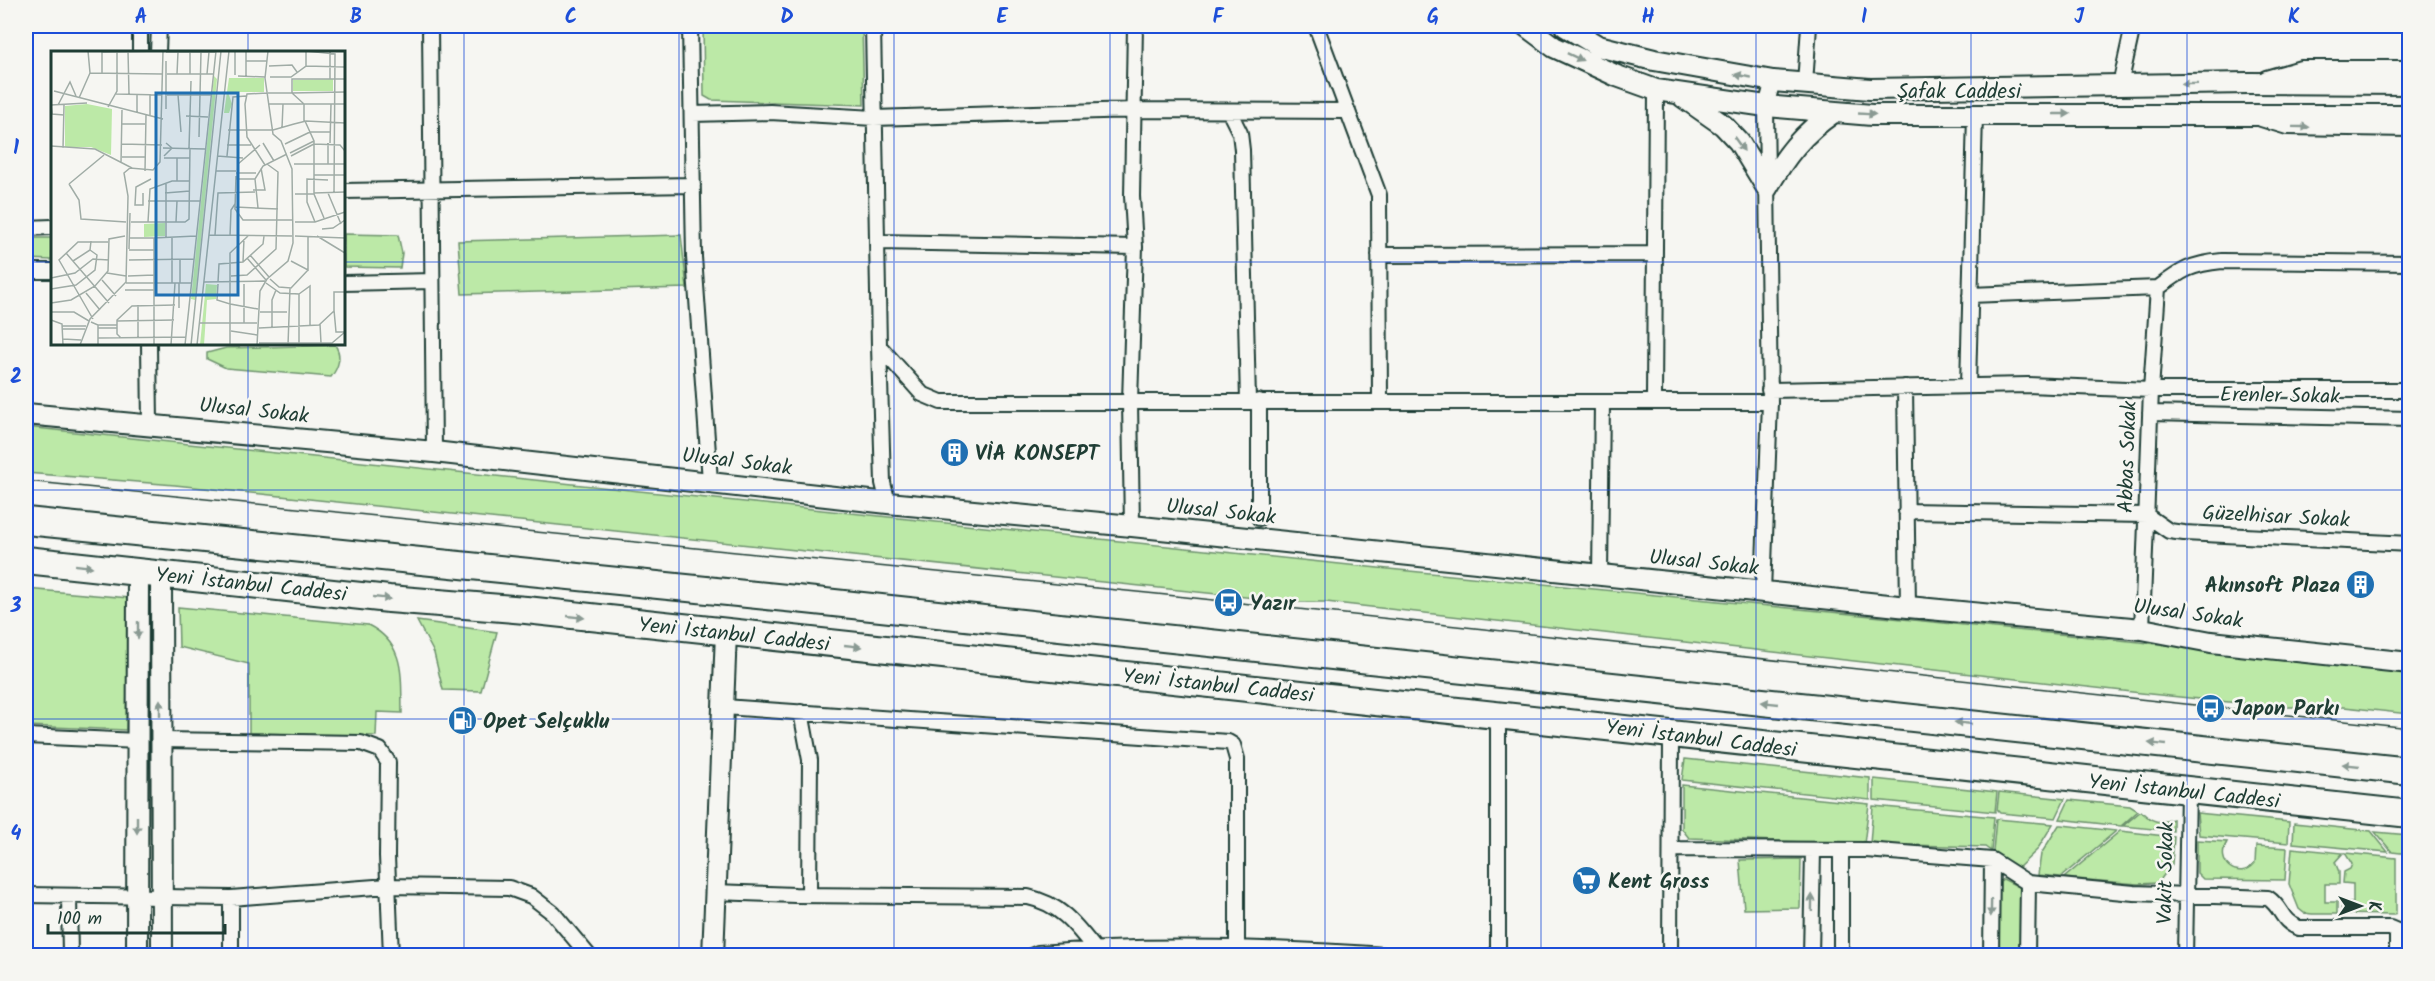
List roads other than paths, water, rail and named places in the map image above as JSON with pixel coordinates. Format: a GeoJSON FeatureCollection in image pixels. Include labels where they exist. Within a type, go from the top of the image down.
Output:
{"type":"FeatureCollection","features":[{"type":"Feature","properties":{"kind":"highway","name":"Yeni İstanbul Caddesi"},"geometry":{"type":"LineString","coordinates":[[26,521],[818,601],[2409,771]]}},
{"type":"Feature","properties":{"kind":"highway","name":"Yeni İstanbul Caddesi"},"geometry":{"type":"LineString","coordinates":[[26,560],[389,599],[526,610],[2409,814]]}},
{"type":"Feature","properties":{"kind":"street"},"geometry":{"type":"LineString","coordinates":[[140,26],[140,51]]}},
{"type":"Feature","properties":{"kind":"street"},"geometry":{"type":"LineString","coordinates":[[159,26],[159,51]]}},
{"type":"Feature","properties":{"kind":"street"},"geometry":{"type":"LineString","coordinates":[[430,26],[434,452]]}},
{"type":"Feature","properties":{"kind":"street"},"geometry":{"type":"LineString","coordinates":[[690,26],[694,257],[710,481]]}},
{"type":"Feature","properties":{"kind":"street"},"geometry":{"type":"LineString","coordinates":[[873,26],[883,483],[888,503]]}},
{"type":"Feature","properties":{"kind":"street"},"geometry":{"type":"LineString","coordinates":[[1132,526],[1130,401],[1135,247],[1132,196],[1135,26]]}},
{"type":"Feature","properties":{"kind":"street"},"geometry":{"type":"LineString","coordinates":[[1316,26],[1379,195],[1380,400]]}},
{"type":"Feature","properties":{"kind":"street","name":"Şafak Caddesi"},"geometry":{"type":"LineString","coordinates":[[1526,26],[1554,47],[1617,76],[1656,90],[1766,106],[1872,115],[2409,115]]}},
{"type":"Feature","properties":{"kind":"street","name":"Şafak Caddesi"},"geometry":{"type":"LineString","coordinates":[[1565,26],[1598,46],[1654,60],[1773,81],[1804,84],[1870,88],[2248,83],[2409,84]]}},
{"type":"Feature","properties":{"kind":"street"},"geometry":{"type":"LineString","coordinates":[[1804,84],[1809,26]]}},
{"type":"Feature","properties":{"kind":"street"},"geometry":{"type":"LineString","coordinates":[[2120,85],[2133,26]]}},
{"type":"Feature","properties":{"kind":"street"},"geometry":{"type":"LineString","coordinates":[[2248,83],[2301,68],[2409,68]]}},
{"type":"Feature","properties":{"kind":"street"},"geometry":{"type":"LineString","coordinates":[[1763,592],[1769,396],[1766,106],[1773,81]]}},
{"type":"Feature","properties":{"kind":"street"},"geometry":{"type":"LineString","coordinates":[[1654,401],[1656,90]]}},
{"type":"Feature","properties":{"kind":"street"},"geometry":{"type":"LineString","coordinates":[[1678,94],[1723,125],[1739,142],[1767,188]]}},
{"type":"Feature","properties":{"kind":"street"},"geometry":{"type":"LineString","coordinates":[[692,114],[770,112],[874,117],[1135,110],[1348,111]]}},
{"type":"Feature","properties":{"kind":"street"},"geometry":{"type":"LineString","coordinates":[[1229,111],[1240,133],[1242,150],[1259,518]]}},
{"type":"Feature","properties":{"kind":"street"},"geometry":{"type":"LineString","coordinates":[[1767,188],[1786,155],[1812,127],[1834,112]]}},
{"type":"Feature","properties":{"kind":"street"},"geometry":{"type":"LineString","coordinates":[[1968,386],[1975,115]]}},
{"type":"Feature","properties":{"kind":"street"},"geometry":{"type":"LineString","coordinates":[[2244,115],[2287,127],[2409,129]]}},
{"type":"Feature","properties":{"kind":"street"},"geometry":{"type":"LineString","coordinates":[[345,191],[693,185]]}},
{"type":"Feature","properties":{"kind":"street"},"geometry":{"type":"LineString","coordinates":[[26,228],[51,227]]}},
{"type":"Feature","properties":{"kind":"street"},"geometry":{"type":"LineString","coordinates":[[877,242],[1135,247]]}},
{"type":"Feature","properties":{"kind":"street"},"geometry":{"type":"LineString","coordinates":[[1379,255],[1654,254]]}},
{"type":"Feature","properties":{"kind":"street"},"geometry":{"type":"LineString","coordinates":[[1970,295],[2158,288],[2180,271],[2205,263],[2409,262]]}},
{"type":"Feature","properties":{"kind":"street"},"geometry":{"type":"LineString","coordinates":[[26,271],[51,271]]}},
{"type":"Feature","properties":{"kind":"street"},"geometry":{"type":"LineString","coordinates":[[345,283],[432,281]]}},
{"type":"Feature","properties":{"kind":"street","name":"Abbas Sokak"},"geometry":{"type":"LineString","coordinates":[[2142,629],[2151,390],[2158,288]]}},
{"type":"Feature","properties":{"kind":"street"},"geometry":{"type":"LineString","coordinates":[[149,345],[150,424]]}},
{"type":"Feature","properties":{"kind":"street"},"geometry":{"type":"LineString","coordinates":[[879,345],[922,394],[941,402],[1380,400],[1602,402],[1769,396],[1905,387],[2028,385],[2151,390],[2409,390]]}},
{"type":"Feature","properties":{"kind":"street"},"geometry":{"type":"LineString","coordinates":[[1905,387],[1908,607]]}},
{"type":"Feature","properties":{"kind":"street"},"geometry":{"type":"LineString","coordinates":[[1600,576],[1602,402]]}},
{"type":"Feature","properties":{"kind":"street","name":"Erenler Sokak"},"geometry":{"type":"LineString","coordinates":[[2150,413],[2409,419]]}},
{"type":"Feature","properties":{"kind":"street","name":"Ulusal Sokak"},"geometry":{"type":"LineString","coordinates":[[26,414],[434,452],[710,481],[888,503],[2142,629],[2211,642],[2409,663]]}},
{"type":"Feature","properties":{"kind":"street"},"geometry":{"type":"LineString","coordinates":[[1906,511],[2146,515]]}},
{"type":"Feature","properties":{"kind":"street","name":"Güzelhisar Sokak"},"geometry":{"type":"LineString","coordinates":[[2146,515],[2169,531],[2184,533],[2409,544]]}},
{"type":"Feature","properties":{"kind":"street"},"geometry":{"type":"LineString","coordinates":[[150,573],[160,740],[162,956]]}},
{"type":"Feature","properties":{"kind":"street"},"geometry":{"type":"LineString","coordinates":[[137,956],[138,741],[150,573]]}},
{"type":"Feature","properties":{"kind":"street"},"geometry":{"type":"LineString","coordinates":[[713,956],[726,633]]}},
{"type":"Feature","properties":{"kind":"street"},"geometry":{"type":"LineString","coordinates":[[724,707],[1228,742],[1233,745],[1237,759],[1237,952]]}},
{"type":"Feature","properties":{"kind":"street"},"geometry":{"type":"LineString","coordinates":[[801,712],[810,760],[809,895]]}},
{"type":"Feature","properties":{"kind":"street"},"geometry":{"type":"LineString","coordinates":[[1498,714],[1498,956]]}},
{"type":"Feature","properties":{"kind":"street"},"geometry":{"type":"LineString","coordinates":[[1670,956],[1671,735]]}},
{"type":"Feature","properties":{"kind":"street"},"geometry":{"type":"LineString","coordinates":[[26,736],[138,741]]}},
{"type":"Feature","properties":{"kind":"street"},"geometry":{"type":"LineString","coordinates":[[160,740],[362,743],[380,750],[388,762],[388,886],[391,956]]}},
{"type":"Feature","properties":{"kind":"street","name":"Vakit Sokak"},"geometry":{"type":"LineString","coordinates":[[2185,956],[2187,791]]}},
{"type":"Feature","properties":{"kind":"street"},"geometry":{"type":"LineString","coordinates":[[1671,849],[1866,850],[1992,860],[2028,883],[2186,896],[2268,898],[2275,903],[2289,924],[2299,928],[2390,928],[2397,931],[2397,956]]}},
{"type":"Feature","properties":{"kind":"street"},"geometry":{"type":"LineString","coordinates":[[1812,956],[1813,850]]}},
{"type":"Feature","properties":{"kind":"street"},"geometry":{"type":"LineString","coordinates":[[1840,850],[1841,956]]}},
{"type":"Feature","properties":{"kind":"street"},"geometry":{"type":"LineString","coordinates":[[1991,956],[1992,860]]}},
{"type":"Feature","properties":{"kind":"street"},"geometry":{"type":"LineString","coordinates":[[2027,956],[2028,883]]}},
{"type":"Feature","properties":{"kind":"street"},"geometry":{"type":"LineString","coordinates":[[26,896],[231,898],[388,886],[510,888],[531,897],[553,913],[589,956]]}},
{"type":"Feature","properties":{"kind":"street"},"geometry":{"type":"LineString","coordinates":[[714,892],[1028,897],[1045,902],[1072,919],[1094,948]]}},
{"type":"Feature","properties":{"kind":"street"},"geometry":{"type":"LineString","coordinates":[[69,896],[70,956]]}},
{"type":"Feature","properties":{"kind":"street"},"geometry":{"type":"LineString","coordinates":[[231,898],[231,956]]}},
{"type":"Feature","properties":{"kind":"street"},"geometry":{"type":"LineString","coordinates":[[1031,956],[1038,952],[1056,953],[1094,948],[1400,956]]}},
{"type":"Feature","properties":{"kind":"tram line"},"geometry":{"type":"LineString","coordinates":[[26,481],[1157,594],[2410,728]]}},
{"type":"Feature","properties":{"kind":"place","name":"VİA KONSEPT"},"geometry":{"type":"Point","coordinates":[954,453]}},
{"type":"Feature","properties":{"kind":"place","name":"Akınsoft Plaza"},"geometry":{"type":"Point","coordinates":[2361,585]}},
{"type":"Feature","properties":{"kind":"place","name":"Yazır"},"geometry":{"type":"Point","coordinates":[1229,603]}},
{"type":"Feature","properties":{"kind":"place","name":"Japon Parkı"},"geometry":{"type":"Point","coordinates":[2211,708]}},
{"type":"Feature","properties":{"kind":"place","name":"Opet Selçuklu"},"geometry":{"type":"Point","coordinates":[462,721]}},
{"type":"Feature","properties":{"kind":"place","name":"Kent Gross"},"geometry":{"type":"Point","coordinates":[1587,881]}}]}
